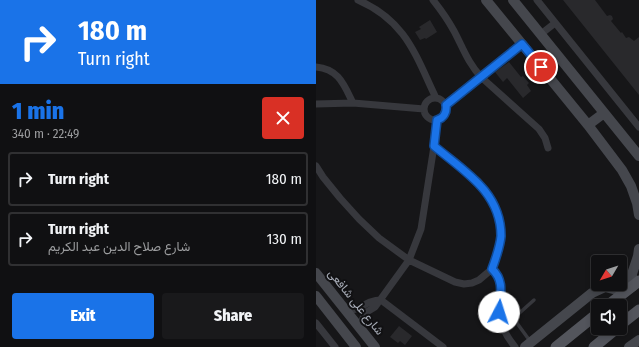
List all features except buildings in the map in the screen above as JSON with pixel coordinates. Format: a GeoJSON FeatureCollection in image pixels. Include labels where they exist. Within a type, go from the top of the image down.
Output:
{"type":"FeatureCollection","features":[{"type":"Feature","properties":{"kind":"main road"},"geometry":{"type":"LineString","coordinates":[[486,0],[588,125],[622,170],[631,186],[637,203],[639,215]]}},
{"type":"Feature","properties":{"kind":"main road"},"geometry":{"type":"LineString","coordinates":[[513,0],[639,156]]}},
{"type":"Feature","properties":{"kind":"main road"},"geometry":{"type":"LineString","coordinates":[[588,125],[604,113]]}},
{"type":"Feature","properties":{"kind":"main road"},"geometry":{"type":"LineString","coordinates":[[632,286],[632,274],[639,249]]}},
{"type":"Feature","properties":{"kind":"main road","name":"شارع على شافعى"},"geometry":{"type":"LineString","coordinates":[[316,274],[375,347]]}},
{"type":"Feature","properties":{"kind":"main road"},"geometry":{"type":"LineString","coordinates":[[616,299],[632,286]]}},
{"type":"Feature","properties":{"kind":"main road"},"geometry":{"type":"LineString","coordinates":[[528,345],[592,293],[605,287],[632,286]]}},
{"type":"Feature","properties":{"kind":"main road"},"geometry":{"type":"LineString","coordinates":[[316,296],[356,347]]}},
{"type":"Feature","properties":{"kind":"main road"},"geometry":{"type":"LineString","coordinates":[[627,320],[639,310]]}},
{"type":"Feature","properties":{"kind":"main road"},"geometry":{"type":"LineString","coordinates":[[556,347],[591,319]]}},
{"type":"Feature","properties":{"kind":"main road"},"geometry":{"type":"LineString","coordinates":[[594,347],[609,335]]}},
{"type":"Feature","properties":{"kind":"main road"},"geometry":{"type":"LineString","coordinates":[[629,347],[639,340]]}},
{"type":"Feature","properties":{"kind":"street"},"geometry":{"type":"LineString","coordinates":[[358,0],[382,13],[403,34],[412,47],[436,98]]}},
{"type":"Feature","properties":{"kind":"street"},"geometry":{"type":"LineString","coordinates":[[433,0],[446,17],[469,62],[481,77],[539,129],[545,138],[548,148]]}},
{"type":"Feature","properties":{"kind":"street"},"geometry":{"type":"LineString","coordinates":[[537,0],[639,127]]}},
{"type":"Feature","properties":{"kind":"street"},"geometry":{"type":"LineString","coordinates":[[541,34],[555,23]]}},
{"type":"Feature","properties":{"kind":"street"},"geometry":{"type":"LineString","coordinates":[[446,105],[522,44]]}},
{"type":"Feature","properties":{"kind":"street"},"geometry":{"type":"LineString","coordinates":[[316,67],[322,67],[330,70],[337,76],[343,82],[353,103]]}},
{"type":"Feature","properties":{"kind":"street"},"geometry":{"type":"LineString","coordinates":[[432,98],[442,100],[446,105],[445,115],[440,119],[432,120],[425,114],[424,109],[426,102],[432,98]]}},
{"type":"Feature","properties":{"kind":"street"},"geometry":{"type":"LineString","coordinates":[[316,104],[353,103],[424,109]]}},
{"type":"Feature","properties":{"kind":"street"},"geometry":{"type":"LineString","coordinates":[[360,329],[365,313],[375,307],[409,260],[421,229],[437,120]]}},
{"type":"Feature","properties":{"kind":"street"},"geometry":{"type":"LineString","coordinates":[[316,166],[340,198],[379,238],[409,260],[455,282],[464,284],[472,283],[479,280],[492,269],[498,254],[501,237],[496,209],[489,195],[478,181],[434,146]]}},
{"type":"Feature","properties":{"kind":"street"},"geometry":{"type":"LineString","coordinates":[[492,269],[497,273],[501,285],[499,312],[500,320],[503,329],[515,347]]}},
{"type":"Feature","properties":{"kind":"street"},"geometry":{"type":"LineString","coordinates":[[344,308],[361,308],[371,302],[380,300],[442,347]]}},
{"type":"Feature","properties":{"kind":"street"},"geometry":{"type":"LineString","coordinates":[[316,323],[335,347]]}},
{"type":"Feature","properties":{"kind":"lane"},"geometry":{"type":"LineString","coordinates":[[528,345],[514,319],[534,300]]}},
{"type":"Feature","properties":{"kind":"route"},"geometry":{"type":"LineString","coordinates":[[499,312],[501,285],[497,273],[492,269],[498,254],[501,237],[496,209],[489,195],[478,181],[434,146],[437,120],[443,118],[445,115],[446,105],[522,44],[541,67]]}}]}
